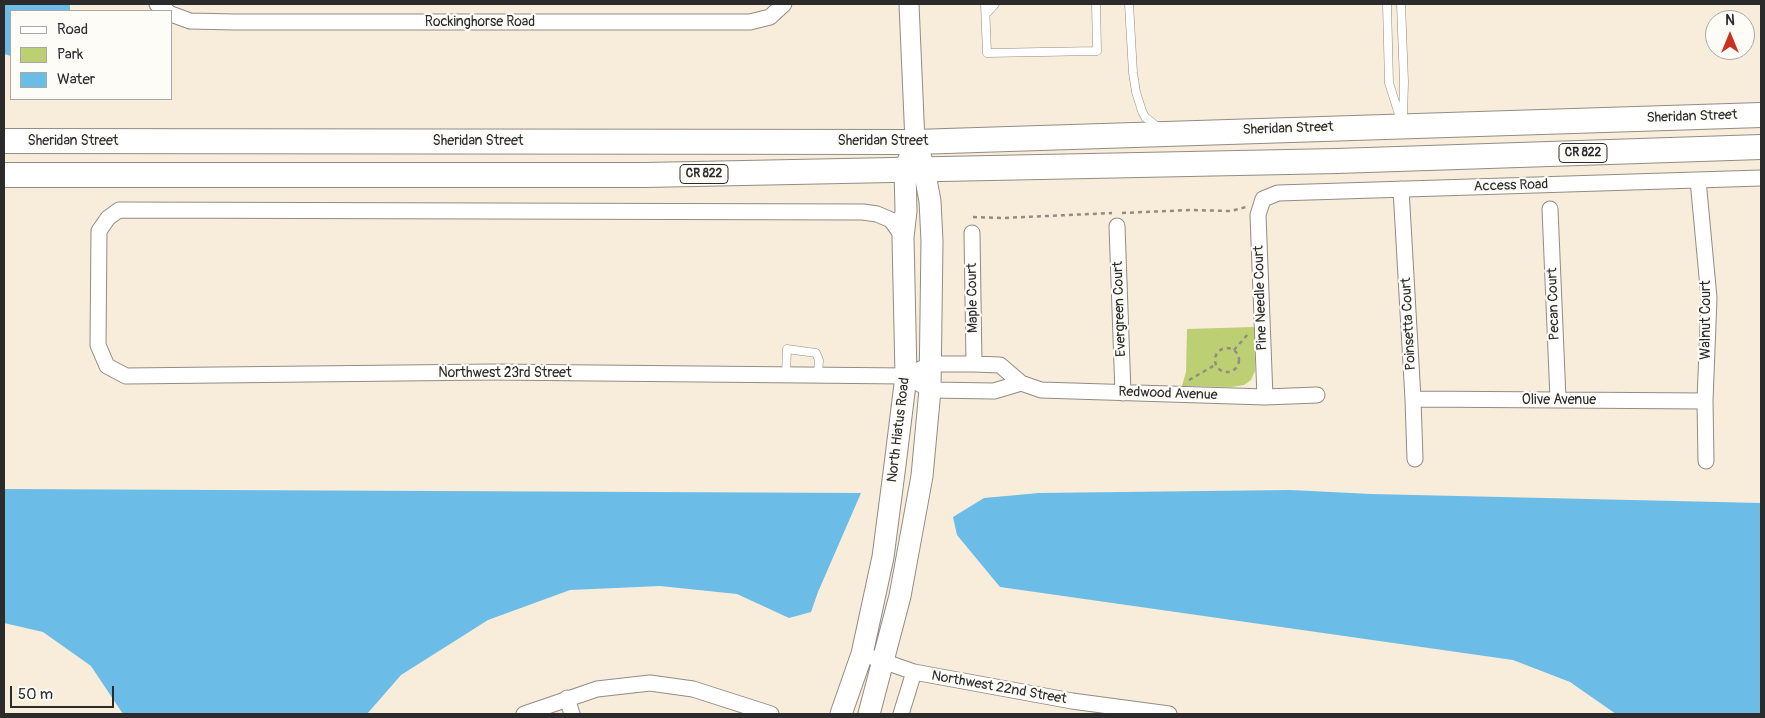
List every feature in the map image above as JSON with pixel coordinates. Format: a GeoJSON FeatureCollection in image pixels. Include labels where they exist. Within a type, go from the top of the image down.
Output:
{"type":"FeatureCollection","features":[{"type":"Feature","properties":{"kind":"main road","name":"Sheridan Street"},"geometry":{"type":"LineString","coordinates":[[4,141],[915,142],[1761,115]]}},
{"type":"Feature","properties":{"kind":"main road"},"geometry":{"type":"LineString","coordinates":[[1403,126],[1405,159]]}},
{"type":"Feature","properties":{"kind":"main road","name":"North Hiatus Road"},"geometry":{"type":"LineString","coordinates":[[841,714],[862,654],[882,557],[906,376],[903,238],[906,211],[915,170],[915,142]]}},
{"type":"Feature","properties":{"kind":"main road","name":"Sheridan Street"},"geometry":{"type":"LineString","coordinates":[[4,175],[645,175],[1405,159],[1761,147]]}},
{"type":"Feature","properties":{"kind":"main road","name":"North Hiatus Road"},"geometry":{"type":"LineString","coordinates":[[869,714],[900,596],[922,476],[930,390],[932,241],[930,201],[915,170]]}},
{"type":"Feature","properties":{"kind":"street","name":"Rockinghorse Road"},"geometry":{"type":"LineString","coordinates":[[172,14],[190,21],[236,22],[750,22],[770,17],[783,4]]}},
{"type":"Feature","properties":{"kind":"street","name":"North Hiatus Road"},"geometry":{"type":"LineString","coordinates":[[909,4],[915,142]]}},
{"type":"Feature","properties":{"kind":"street","name":"Access Road"},"geometry":{"type":"LineString","coordinates":[[1263,199],[1278,193],[1761,178]]}},
{"type":"Feature","properties":{"kind":"street","name":"Walnut Court"},"geometry":{"type":"LineString","coordinates":[[1698,180],[1709,298],[1705,401],[1706,461]]}},
{"type":"Feature","properties":{"kind":"street","name":"Poinsetta Court"},"geometry":{"type":"LineString","coordinates":[[1401,189],[1413,399],[1414,459]]}},
{"type":"Feature","properties":{"kind":"street","name":"Pine Needle Court"},"geometry":{"type":"LineString","coordinates":[[1263,199],[1258,216],[1265,397]]}},
{"type":"Feature","properties":{"kind":"street","name":"Pecan Court"},"geometry":{"type":"LineString","coordinates":[[1550,209],[1558,399]]}},
{"type":"Feature","properties":{"kind":"street","name":"Northwest 23rd Street"},"geometry":{"type":"LineString","coordinates":[[903,238],[891,220],[877,214],[863,212],[119,210],[108,218],[99,231],[98,345],[107,366],[126,376],[493,372],[906,376]]}},
{"type":"Feature","properties":{"kind":"street","name":"Evergreen Court"},"geometry":{"type":"LineString","coordinates":[[1117,226],[1122,393]]}},
{"type":"Feature","properties":{"kind":"street","name":"Maple Court"},"geometry":{"type":"LineString","coordinates":[[972,233],[974,364]]}},
{"type":"Feature","properties":{"kind":"street","name":"Redwood Avenue"},"geometry":{"type":"LineString","coordinates":[[906,376],[931,364],[1000,365],[1021,383],[1041,390],[1265,397],[1317,395]]}},
{"type":"Feature","properties":{"kind":"street"},"geometry":{"type":"LineString","coordinates":[[906,376],[930,390],[994,391],[1021,383]]}},
{"type":"Feature","properties":{"kind":"street","name":"Olive Avenue"},"geometry":{"type":"LineString","coordinates":[[1413,399],[1705,401]]}},
{"type":"Feature","properties":{"kind":"street","name":"Northwest 22nd Street"},"geometry":{"type":"LineString","coordinates":[[862,654],[914,672],[1070,708],[1170,714]]}},
{"type":"Feature","properties":{"kind":"street"},"geometry":{"type":"LineString","coordinates":[[901,714],[914,672]]}},
{"type":"Feature","properties":{"kind":"street"},"geometry":{"type":"LineString","coordinates":[[524,714],[597,689],[650,683],[693,689],[771,714]]}},
{"type":"Feature","properties":{"kind":"street"},"geometry":{"type":"LineString","coordinates":[[568,698],[572,714]]}},
{"type":"Feature","properties":{"kind":"lane"},"geometry":{"type":"LineString","coordinates":[[985,4],[986,53],[1097,51],[1096,4]]}},
{"type":"Feature","properties":{"kind":"lane"},"geometry":{"type":"LineString","coordinates":[[986,14],[996,4]]}},
{"type":"Feature","properties":{"kind":"lane"},"geometry":{"type":"LineString","coordinates":[[1129,4],[1133,74],[1136,92],[1145,117],[1166,133]]}},
{"type":"Feature","properties":{"kind":"lane"},"geometry":{"type":"LineString","coordinates":[[1387,4],[1390,83],[1403,126]]}},
{"type":"Feature","properties":{"kind":"lane"},"geometry":{"type":"LineString","coordinates":[[1400,4],[1404,82],[1403,126]]}},
{"type":"Feature","properties":{"kind":"lane"},"geometry":{"type":"LineString","coordinates":[[786,375],[786,349],[816,353],[819,360],[818,375]]}},
{"type":"Feature","properties":{"kind":"path"},"geometry":{"type":"LineString","coordinates":[[1222,348],[1230,348],[1237,354],[1239,362],[1232,372],[1223,372],[1215,365],[1216,354],[1222,348]]}},
{"type":"Feature","properties":{"kind":"path"},"geometry":{"type":"LineString","coordinates":[[1181,394],[1186,383],[1193,377],[1215,365]]}},
{"type":"Feature","properties":{"kind":"green space"},"geometry":{"type":"Polygon","coordinates":[[[1254,327],[1255,371],[1251,380],[1244,385],[1231,387],[1182,386],[1186,372],[1187,329],[1254,327]]]}},
{"type":"Feature","properties":{"kind":"water"},"geometry":{"type":"Polygon","coordinates":[[[4,4],[70,4],[70,10],[10,10],[10,56],[4,54],[4,4]]]}},
{"type":"Feature","properties":{"kind":"water"},"geometry":{"type":"Polygon","coordinates":[[[4,489],[861,493],[811,612],[789,618],[737,594],[660,586],[570,590],[488,620],[401,675],[367,714],[123,714],[91,666],[43,632],[4,623],[4,489]]]}},
{"type":"Feature","properties":{"kind":"water"},"geometry":{"type":"Polygon","coordinates":[[[1290,490],[1371,494],[1761,503],[1761,714],[1616,714],[1570,682],[1513,660],[1000,587],[957,535],[953,517],[984,498],[1039,493],[1290,490]]]}}]}
